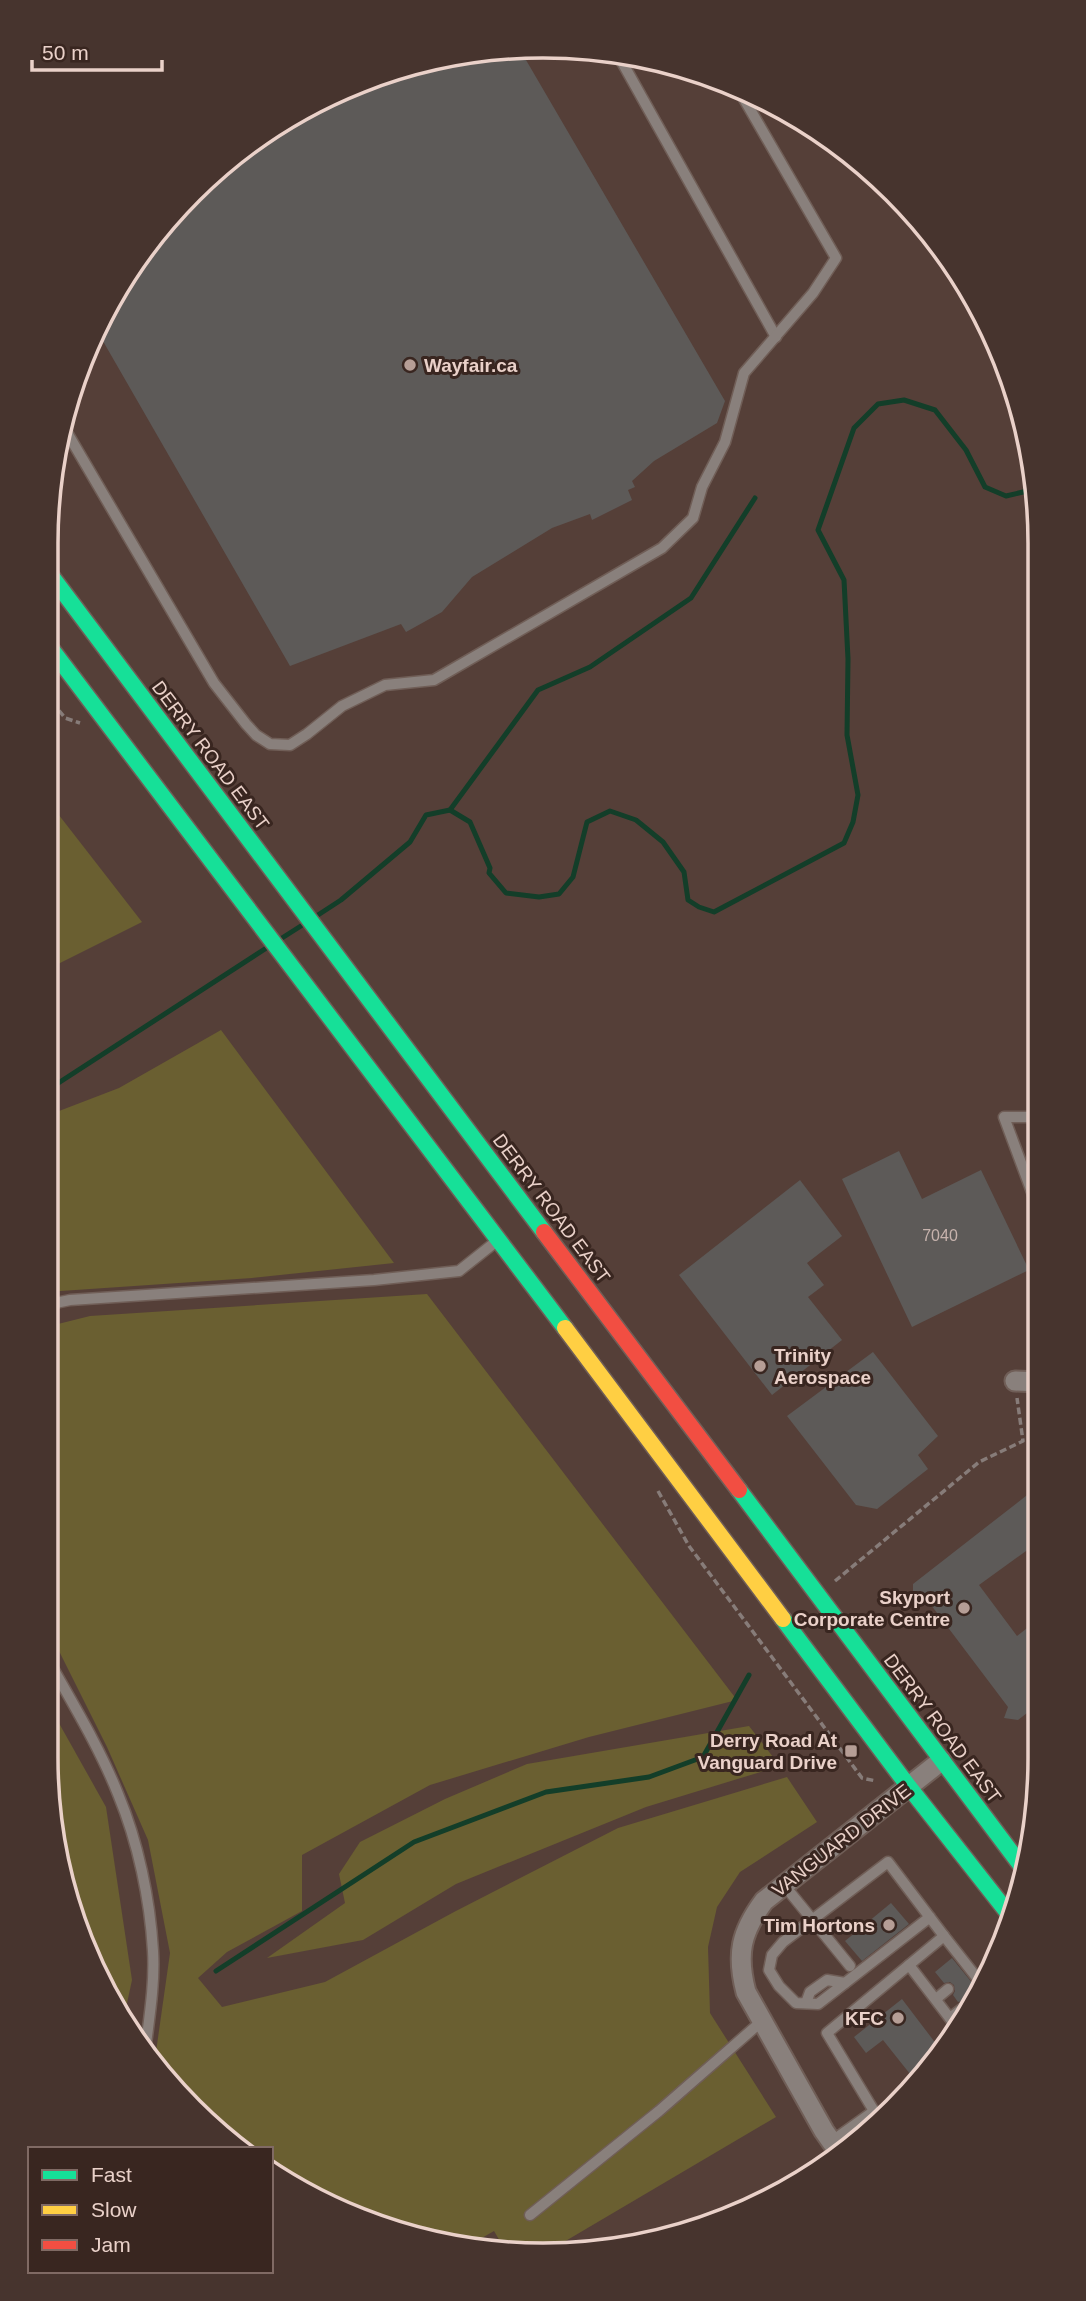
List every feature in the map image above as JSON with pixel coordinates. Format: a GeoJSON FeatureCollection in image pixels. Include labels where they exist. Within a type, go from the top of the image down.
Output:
{"type":"FeatureCollection","features":[{"type":"Feature","properties":{"kind":"main road","name":"DERRY ROAD EAST"},"geometry":{"type":"LineString","coordinates":[[58,585],[1017,1861]]}},
{"type":"Feature","properties":{"kind":"main road"},"geometry":{"type":"LineString","coordinates":[[58,658],[499,1239],[909,1787],[1004,1908]]}},
{"type":"Feature","properties":{"kind":"street"},"geometry":{"type":"LineString","coordinates":[[1015,1381],[1028,1382]]}},
{"type":"Feature","properties":{"kind":"street","name":"VANGUARD DRIVE"},"geometry":{"type":"LineString","coordinates":[[835,2145],[746,1992],[740,1971],[741,1947],[750,1920],[764,1901],[941,1761]]}},
{"type":"Feature","properties":{"kind":"lane"},"geometry":{"type":"LineString","coordinates":[[624,65],[776,337]]}},
{"type":"Feature","properties":{"kind":"lane"},"geometry":{"type":"LineString","coordinates":[[70,437],[214,683],[256,735],[270,744],[290,745],[342,706],[385,685],[434,680],[662,548],[693,518],[702,487],[725,442],[744,373],[813,293],[836,258],[746,103]]}},
{"type":"Feature","properties":{"kind":"lane"},"geometry":{"type":"LineString","coordinates":[[1028,1117],[1004,1116],[1028,1181]]}},
{"type":"Feature","properties":{"kind":"lane"},"geometry":{"type":"LineString","coordinates":[[58,1302],[360,1281],[459,1271],[499,1239]]}},
{"type":"Feature","properties":{"kind":"lane"},"geometry":{"type":"LineString","coordinates":[[58,1678],[98,1750],[119,1795],[137,1849],[153,1951],[147,2037]]}},
{"type":"Feature","properties":{"kind":"lane"},"geometry":{"type":"LineString","coordinates":[[930,1917],[818,2004],[796,2003],[779,1986],[769,1970],[772,1955],[783,1942],[888,1862],[930,1917],[944,1936],[969,1973],[975,1978]]}},
{"type":"Feature","properties":{"kind":"lane"},"geometry":{"type":"LineString","coordinates":[[783,1885],[850,1966]]}},
{"type":"Feature","properties":{"kind":"lane"},"geometry":{"type":"LineString","coordinates":[[876,2110],[827,2033],[944,1936]]}},
{"type":"Feature","properties":{"kind":"lane"},"geometry":{"type":"LineString","coordinates":[[909,1965],[951,2020]]}},
{"type":"Feature","properties":{"kind":"lane"},"geometry":{"type":"LineString","coordinates":[[936,1999],[948,1989]]}},
{"type":"Feature","properties":{"kind":"lane"},"geometry":{"type":"LineString","coordinates":[[530,2215],[659,2111],[762,2021]]}},
{"type":"Feature","properties":{"kind":"path"},"geometry":{"type":"LineString","coordinates":[[835,1581],[979,1462],[1023,1441],[1015,1381]]}},
{"type":"Feature","properties":{"kind":"shaded area"},"geometry":{"type":"Polygon","coordinates":[[[58,814],[142,922],[58,964],[58,814]]]}},
{"type":"Feature","properties":{"kind":"shaded area"},"geometry":{"type":"Polygon","coordinates":[[[221,1030],[394,1263],[252,1278],[58,1291],[58,1111],[119,1088],[221,1030]]]}},
{"type":"Feature","properties":{"kind":"shaded area"},"geometry":{"type":"Polygon","coordinates":[[[427,1294],[737,1700],[589,1737],[430,1785],[302,1855],[302,1911],[227,1952],[198,1978],[222,2007],[325,1982],[618,1828],[787,1777],[817,1822],[740,1872],[717,1907],[708,1947],[710,2013],[776,2117],[563,2242],[511,2242],[500,2241],[494,2231],[480,2239],[417,2227],[328,2193],[273,2161],[273,2147],[254,2147],[248,2143],[223,2123],[178,2078],[156,2050],[170,1953],[148,1840],[107,1747],[58,1649],[58,1324],[90,1316],[427,1294]]]}},
{"type":"Feature","properties":{"kind":"shaded area"},"geometry":{"type":"Polygon","coordinates":[[[58,1721],[106,1807],[132,1980],[126,2006],[95,1944],[74,1884],[62,1821],[58,1721]]]}},
{"type":"Feature","properties":{"kind":"shaded area"},"geometry":{"type":"Polygon","coordinates":[[[749,1726],[780,1766],[646,1807],[456,1884],[363,1940],[267,1958],[345,1903],[339,1874],[360,1842],[445,1799],[527,1764],[749,1726]]]}},
{"type":"Feature","properties":{"kind":"building","name":"Wayfair.ca"},"geometry":{"type":"Polygon","coordinates":[[[525,59],[725,401],[717,423],[654,461],[632,481],[635,487],[628,490],[632,500],[592,520],[590,514],[552,528],[472,577],[442,612],[406,632],[401,624],[290,666],[102,340],[140,273],[178,223],[223,178],[273,140],[328,108],[417,74],[480,62],[525,59]]]}},
{"type":"Feature","properties":{"kind":"building"},"geometry":{"type":"Polygon","coordinates":[[[899,1151],[922,1199],[981,1170],[1028,1270],[912,1327],[842,1179],[899,1151]]]}},
{"type":"Feature","properties":{"kind":"building"},"geometry":{"type":"Polygon","coordinates":[[[800,1180],[842,1236],[807,1263],[824,1285],[808,1297],[842,1340],[772,1395],[679,1275],[800,1180]]]}},
{"type":"Feature","properties":{"kind":"building"},"geometry":{"type":"Polygon","coordinates":[[[873,1352],[938,1436],[918,1455],[928,1469],[877,1509],[856,1505],[787,1416],[873,1352]]]}},
{"type":"Feature","properties":{"kind":"building","name":"Skyport Corporate Centre"},"geometry":{"type":"Polygon","coordinates":[[[1028,1494],[1028,1550],[979,1585],[1017,1636],[1028,1627],[1028,1712],[1018,1720],[1004,1718],[1008,1707],[925,1597],[913,1596],[913,1584],[1028,1494]]]}},
{"type":"Feature","properties":{"kind":"building"},"geometry":{"type":"Polygon","coordinates":[[[891,1903],[909,1924],[862,1961],[845,1941],[891,1903]]]}},
{"type":"Feature","properties":{"kind":"building"},"geometry":{"type":"Polygon","coordinates":[[[952,1958],[972,1983],[963,2001],[958,2002],[953,1995],[954,1985],[950,1982],[944,1983],[935,1972],[952,1958]]]}},
{"type":"Feature","properties":{"kind":"building"},"geometry":{"type":"Polygon","coordinates":[[[902,1999],[935,2043],[911,2075],[883,2040],[866,2053],[854,2037],[902,1999]]]}},
{"type":"Feature","properties":{"kind":"waterway"},"geometry":{"type":"LineString","coordinates":[[318,915],[341,900],[410,842],[426,815],[450,810],[470,822],[490,868],[489,873],[506,893],[539,897],[559,894],[573,877],[587,822],[610,811],[636,820],[663,842],[684,872],[688,900],[714,912],[844,843],[853,822],[858,795],[847,735],[848,659],[844,580],[818,530],[854,428],[878,404],[904,400],[935,410],[966,450],[985,487],[1006,496],[1025,492]]}},
{"type":"Feature","properties":{"kind":"waterway"},"geometry":{"type":"LineString","coordinates":[[450,810],[538,690],[590,667],[691,598],[755,498]]}},
{"type":"Feature","properties":{"kind":"waterway"},"geometry":{"type":"LineString","coordinates":[[282,938],[304,924]]}},
{"type":"Feature","properties":{"kind":"waterway"},"geometry":{"type":"LineString","coordinates":[[58,1083],[268,947]]}},
{"type":"Feature","properties":{"kind":"waterway"},"geometry":{"type":"LineString","coordinates":[[216,1971],[414,1842],[546,1792],[649,1777],[703,1757],[749,1675]]}},
{"type":"Feature","properties":{"kind":"traffic: fast"},"geometry":{"type":"LineString","coordinates":[[58,585],[544,1232]]}},
{"type":"Feature","properties":{"kind":"traffic: fast"},"geometry":{"type":"LineString","coordinates":[[58,658],[565,1328]]}},
{"type":"Feature","properties":{"kind":"traffic: fast"},"geometry":{"type":"LineString","coordinates":[[739,1490],[1017,1860]]}},
{"type":"Feature","properties":{"kind":"traffic: fast"},"geometry":{"type":"LineString","coordinates":[[783,1619],[1004,1908]]}},
{"type":"Feature","properties":{"kind":"traffic: slow"},"geometry":{"type":"LineString","coordinates":[[565,1328],[783,1619]]}},
{"type":"Feature","properties":{"kind":"traffic: jam"},"geometry":{"type":"LineString","coordinates":[[544,1232],[739,1490]]}},
{"type":"Feature","properties":{"kind":"place","name":"Wayfair.ca"},"geometry":{"type":"Point","coordinates":[410,365]}},
{"type":"Feature","properties":{"kind":"place","name":"Trinity Aerospace"},"geometry":{"type":"Point","coordinates":[760,1366]}},
{"type":"Feature","properties":{"kind":"place","name":"Skyport Corporate Centre"},"geometry":{"type":"Point","coordinates":[964,1608]}},
{"type":"Feature","properties":{"kind":"place","name":"Derry Road At Vanguard Drive"},"geometry":{"type":"Point","coordinates":[851,1751]}},
{"type":"Feature","properties":{"kind":"place","name":"Tim Hortons"},"geometry":{"type":"Point","coordinates":[889,1925]}},
{"type":"Feature","properties":{"kind":"place","name":"KFC"},"geometry":{"type":"Point","coordinates":[898,2018]}}]}
